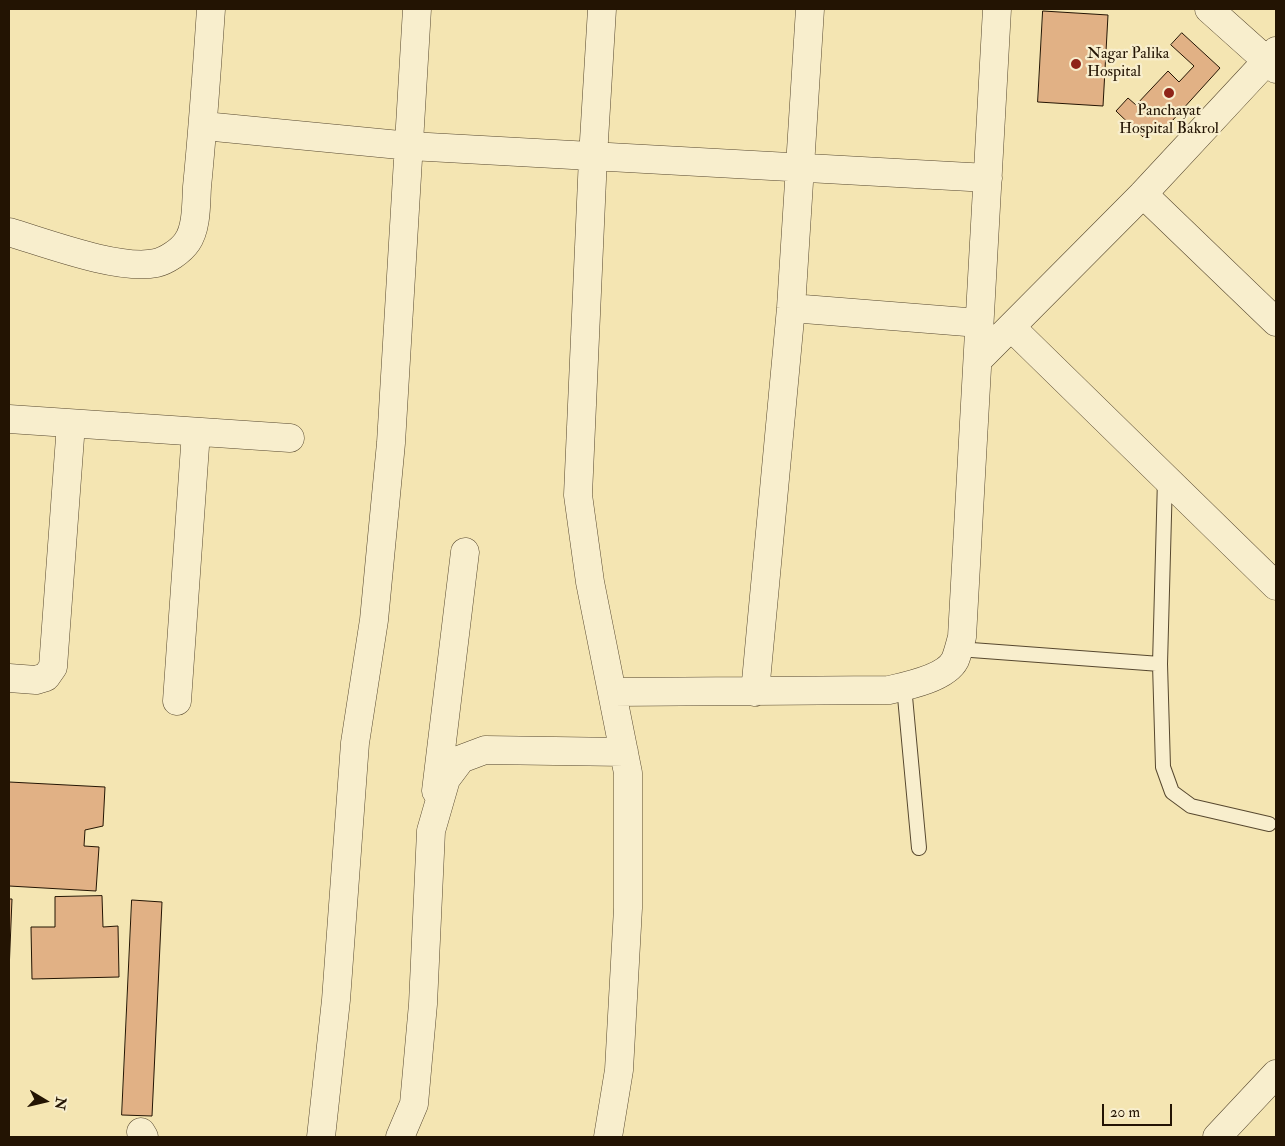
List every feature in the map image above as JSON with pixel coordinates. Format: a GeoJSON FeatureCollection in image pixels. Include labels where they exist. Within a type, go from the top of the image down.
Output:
{"type":"FeatureCollection","features":[{"type":"Feature","properties":{"kind":"street"},"geometry":{"type":"LineString","coordinates":[[9,232],[114,262],[139,266],[158,263],[176,253],[188,241],[194,220],[204,126],[211,9]]}},
{"type":"Feature","properties":{"kind":"street"},"geometry":{"type":"LineString","coordinates":[[320,1137],[336,1000],[355,743],[374,620],[390,462],[417,9]]}},
{"type":"Feature","properties":{"kind":"street"},"geometry":{"type":"LineString","coordinates":[[602,9],[593,157],[578,495],[590,582],[628,773],[628,908],[619,1070],[608,1137]]}},
{"type":"Feature","properties":{"kind":"street"},"geometry":{"type":"LineString","coordinates":[[755,692],[790,308],[801,167],[810,9]]}},
{"type":"Feature","properties":{"kind":"street"},"geometry":{"type":"LineString","coordinates":[[613,692],[889,690],[917,684],[939,673],[954,662],[962,637],[997,9]]}},
{"type":"Feature","properties":{"kind":"street"},"geometry":{"type":"LineString","coordinates":[[978,360],[1012,328],[1273,60],[1209,9]]}},
{"type":"Feature","properties":{"kind":"street"},"geometry":{"type":"LineString","coordinates":[[204,126],[410,146],[988,178]]}},
{"type":"Feature","properties":{"kind":"street"},"geometry":{"type":"LineString","coordinates":[[1143,194],[1276,322]]}},
{"type":"Feature","properties":{"kind":"street"},"geometry":{"type":"LineString","coordinates":[[790,308],[979,323]]}},
{"type":"Feature","properties":{"kind":"street"},"geometry":{"type":"LineString","coordinates":[[1012,328],[1276,586]]}},
{"type":"Feature","properties":{"kind":"street"},"geometry":{"type":"LineString","coordinates":[[9,419],[290,438]]}},
{"type":"Feature","properties":{"kind":"street"},"geometry":{"type":"LineString","coordinates":[[9,678],[36,680],[46,677],[52,667],[70,424]]}},
{"type":"Feature","properties":{"kind":"street"},"geometry":{"type":"LineString","coordinates":[[177,701],[196,432]]}},
{"type":"Feature","properties":{"kind":"street"},"geometry":{"type":"LineString","coordinates":[[400,1137],[414,1104],[423,1004],[431,831],[465,552]]}},
{"type":"Feature","properties":{"kind":"street"},"geometry":{"type":"LineString","coordinates":[[431,831],[446,779],[461,759],[485,750],[624,752]]}},
{"type":"Feature","properties":{"kind":"street"},"geometry":{"type":"LineString","coordinates":[[1217,1137],[1276,1074]]}},
{"type":"Feature","properties":{"kind":"lane"},"geometry":{"type":"LineString","coordinates":[[1165,478],[1160,664],[1163,767],[1172,792],[1191,806],[1269,824]]}},
{"type":"Feature","properties":{"kind":"lane"},"geometry":{"type":"LineString","coordinates":[[958,649],[1160,664]]}},
{"type":"Feature","properties":{"kind":"lane"},"geometry":{"type":"LineString","coordinates":[[904,686],[919,848]]}},
{"type":"Feature","properties":{"kind":"building"},"geometry":{"type":"Polygon","coordinates":[[[1043,11],[1108,15],[1103,106],[1038,102],[1043,11]]]}},
{"type":"Feature","properties":{"kind":"building"},"geometry":{"type":"Polygon","coordinates":[[[1182,33],[1220,68],[1162,132],[1155,125],[1143,137],[1116,111],[1128,98],[1136,105],[1168,71],[1179,82],[1194,66],[1171,45],[1182,33]]]}},
{"type":"Feature","properties":{"kind":"building"},"geometry":{"type":"Polygon","coordinates":[[[9,782],[105,787],[103,826],[85,830],[84,846],[99,847],[96,891],[9,886],[9,782]]]}},
{"type":"Feature","properties":{"kind":"building"},"geometry":{"type":"Polygon","coordinates":[[[102,896],[103,927],[118,926],[119,977],[32,979],[31,927],[55,927],[55,897],[102,896]]]}},
{"type":"Feature","properties":{"kind":"building"},"geometry":{"type":"Polygon","coordinates":[[[9,899],[12,899],[9,972],[9,899]]]}},
{"type":"Feature","properties":{"kind":"building"},"geometry":{"type":"Polygon","coordinates":[[[132,900],[162,902],[152,1116],[122,1115],[132,900]]]}},
{"type":"Feature","properties":{"kind":"place","name":"Nagar Palika Hospital"},"geometry":{"type":"Point","coordinates":[1076,64]}},
{"type":"Feature","properties":{"kind":"place","name":"Panchayat Hospital Bakrol"},"geometry":{"type":"Point","coordinates":[1169,93]}}]}
